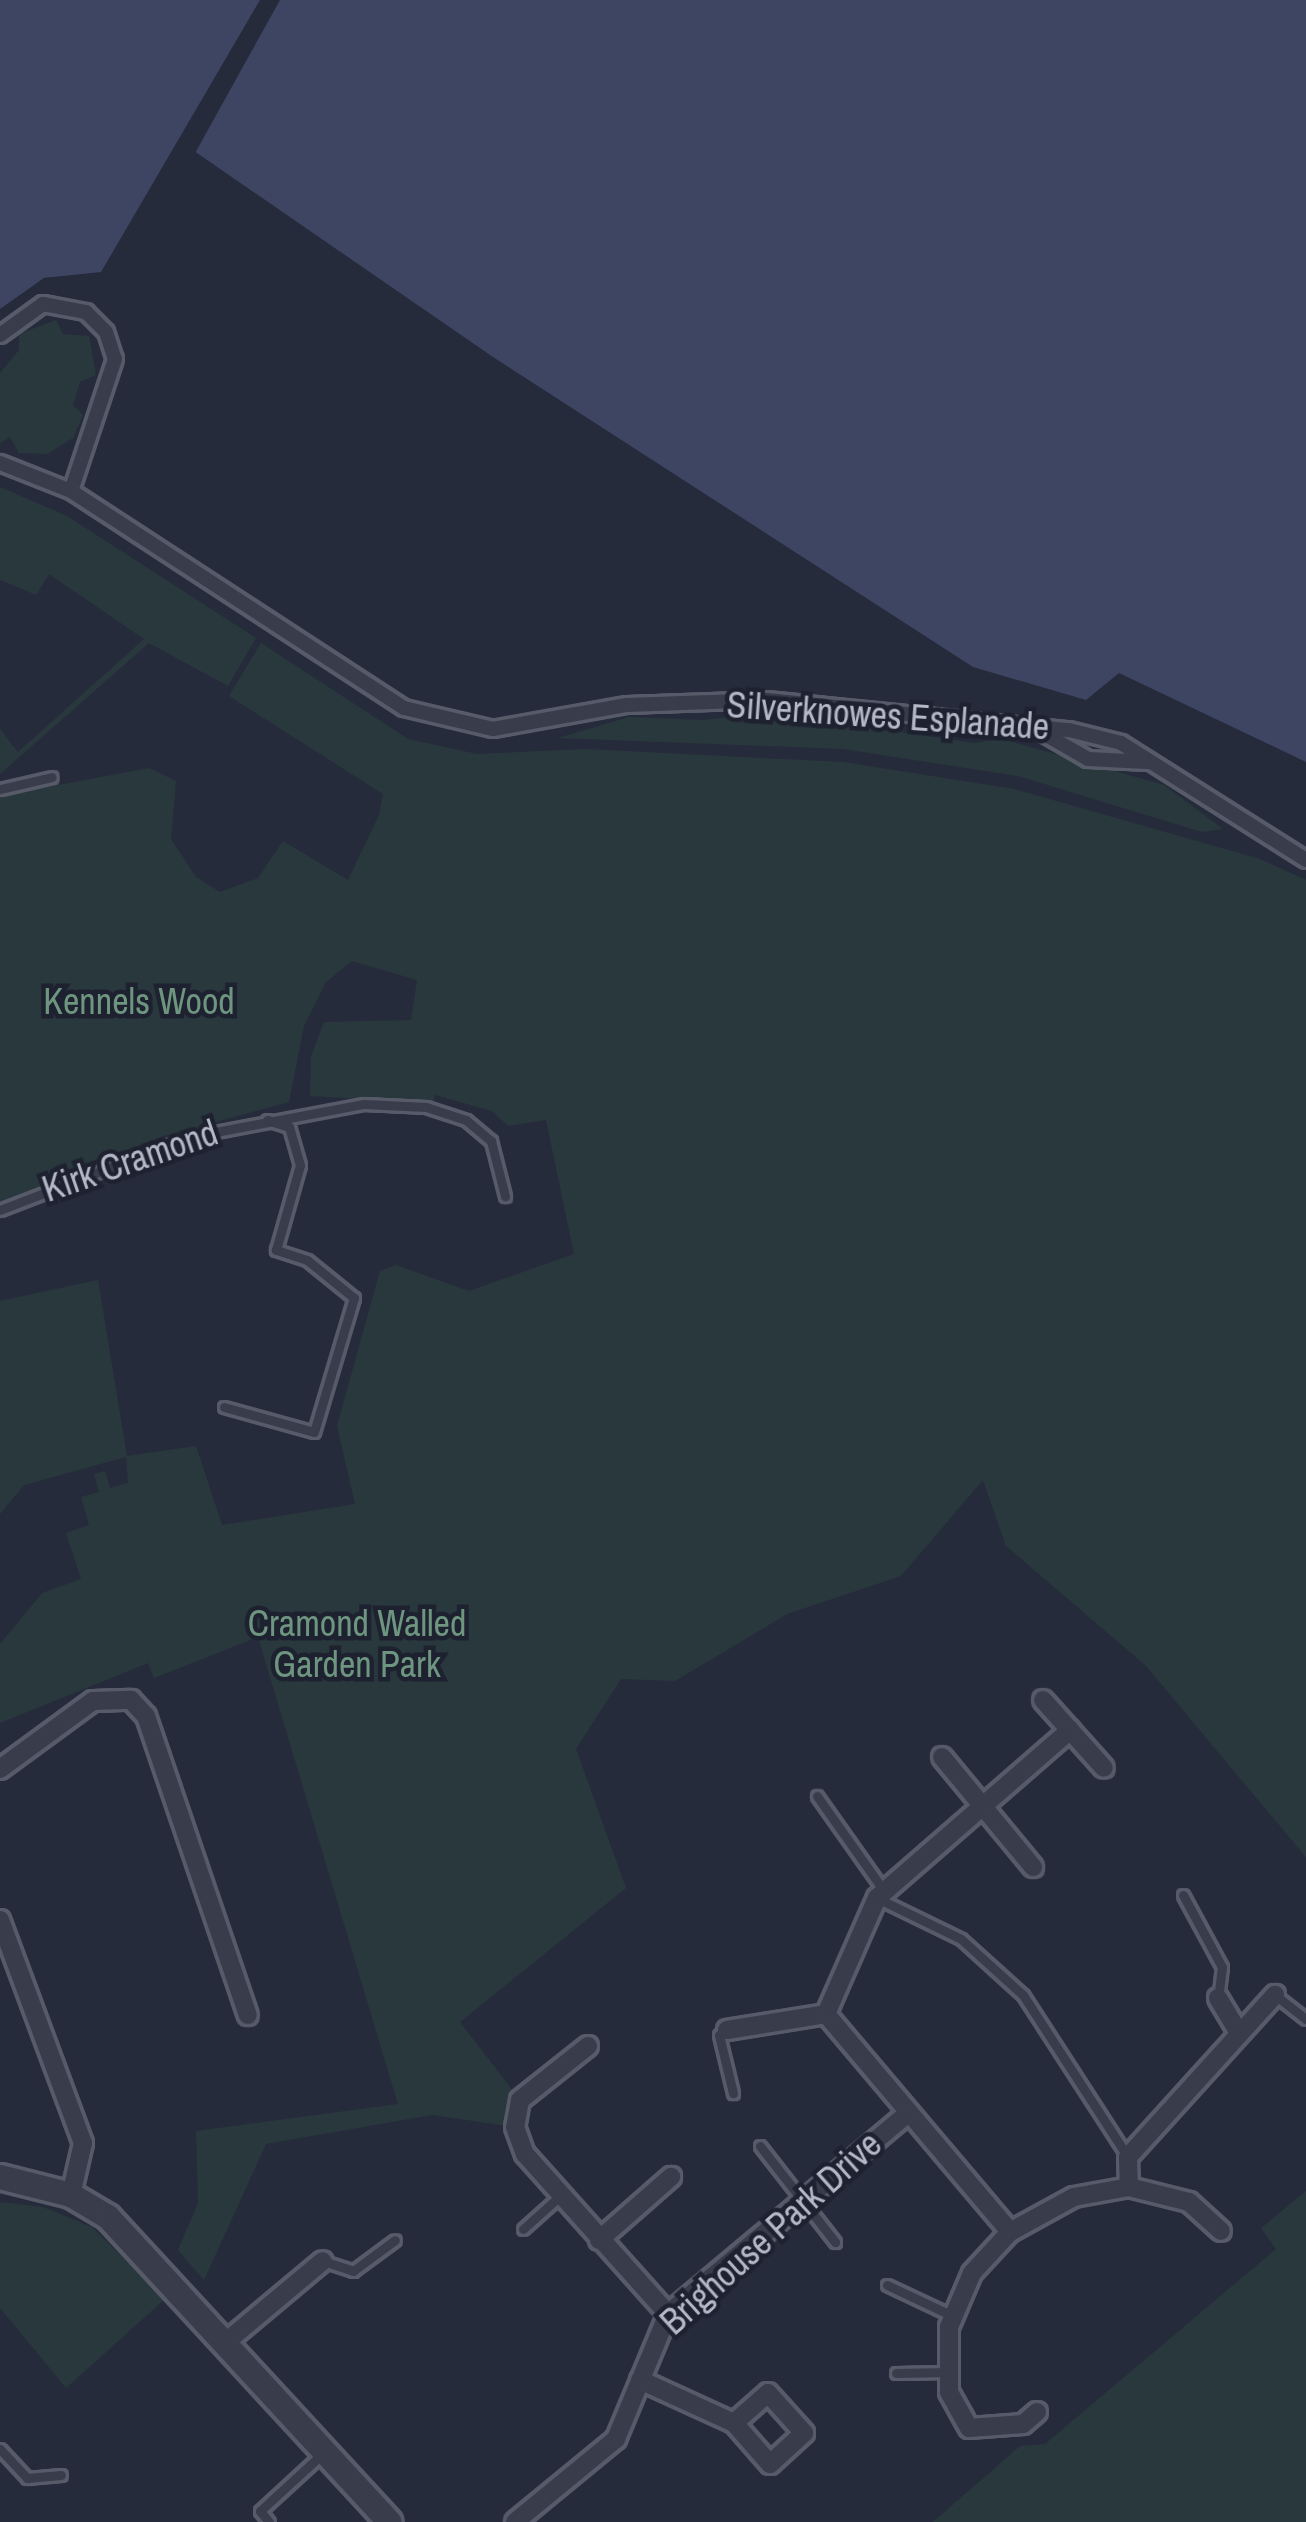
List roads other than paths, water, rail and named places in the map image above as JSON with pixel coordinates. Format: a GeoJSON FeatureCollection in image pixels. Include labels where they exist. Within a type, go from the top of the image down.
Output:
{"type":"FeatureCollection","features":[{"type":"Feature","properties":{"kind":"street"},"geometry":{"type":"LineString","coordinates":[[0,335],[43,304],[86,312],[106,332],[115,359],[108,391],[71,491]]}},
{"type":"Feature","properties":{"kind":"street","name":"Silverknowes Esplanade"},"geometry":{"type":"LineString","coordinates":[[0,463],[71,491],[404,708],[493,729],[627,705],[767,700],[1096,735],[1306,860]]}},
{"type":"Feature","properties":{"kind":"street"},"geometry":{"type":"LineString","coordinates":[[1041,732],[1088,759],[1147,762]]}},
{"type":"Feature","properties":{"kind":"street"},"geometry":{"type":"LineString","coordinates":[[0,1769],[93,1701],[131,1700],[146,1716],[248,2015]]}},
{"type":"Feature","properties":{"kind":"street"},"geometry":{"type":"LineString","coordinates":[[1043,1700],[1104,1768]]}},
{"type":"Feature","properties":{"kind":"street"},"geometry":{"type":"LineString","coordinates":[[826,2014],[880,1895],[1070,1730]]}},
{"type":"Feature","properties":{"kind":"street"},"geometry":{"type":"LineString","coordinates":[[942,1757],[1033,1867]]}},
{"type":"Feature","properties":{"kind":"street"},"geometry":{"type":"LineString","coordinates":[[0,1920],[83,2143],[71,2194]]}},
{"type":"Feature","properties":{"kind":"street"},"geometry":{"type":"LineString","coordinates":[[1129,2187],[1128,2157],[1275,1995]]}},
{"type":"Feature","properties":{"kind":"street"},"geometry":{"type":"LineString","coordinates":[[1217,1998],[1239,2033]]}},
{"type":"Feature","properties":{"kind":"street"},"geometry":{"type":"LineString","coordinates":[[727,2030],[826,2014]]}},
{"type":"Feature","properties":{"kind":"street"},"geometry":{"type":"LineString","coordinates":[[826,2014],[1010,2232]]}},
{"type":"Feature","properties":{"kind":"street"},"geometry":{"type":"LineString","coordinates":[[588,2046],[520,2100],[515,2127],[525,2155],[668,2314]]}},
{"type":"Feature","properties":{"kind":"street","name":"Brighouse Park Drive"},"geometry":{"type":"LineString","coordinates":[[515,2522],[616,2439],[668,2314],[908,2113]]}},
{"type":"Feature","properties":{"kind":"street"},"geometry":{"type":"LineString","coordinates":[[0,2177],[71,2194],[129,2236],[325,2451],[379,2519]]}},
{"type":"Feature","properties":{"kind":"street"},"geometry":{"type":"LineString","coordinates":[[599,2240],[671,2177]]}},
{"type":"Feature","properties":{"kind":"street"},"geometry":{"type":"LineString","coordinates":[[1037,2412],[1023,2425],[969,2428],[949,2392],[953,2317],[971,2273],[1010,2232],[1074,2197],[1129,2187],[1190,2203],[1221,2231]]}},
{"type":"Feature","properties":{"kind":"street"},"geometry":{"type":"LineString","coordinates":[[226,2342],[323,2261]]}},
{"type":"Feature","properties":{"kind":"street"},"geometry":{"type":"LineString","coordinates":[[640,2380],[734,2423]]}},
{"type":"Feature","properties":{"kind":"lane"},"geometry":{"type":"LineString","coordinates":[[0,789],[52,777]]}},
{"type":"Feature","properties":{"kind":"lane","name":"Kirk Cramond"},"geometry":{"type":"LineString","coordinates":[[0,1210],[55,1183],[262,1118],[364,1103],[426,1107],[466,1120],[491,1141],[505,1196]]}},
{"type":"Feature","properties":{"kind":"lane"},"geometry":{"type":"LineString","coordinates":[[224,1408],[314,1432],[354,1298],[307,1260],[276,1250],[300,1165],[298,1142],[289,1127],[262,1118]]}},
{"type":"Feature","properties":{"kind":"lane"},"geometry":{"type":"LineString","coordinates":[[817,1796],[880,1895],[961,1939],[1022,1995],[1128,2157]]}},
{"type":"Feature","properties":{"kind":"lane"},"geometry":{"type":"LineString","coordinates":[[1183,1895],[1222,1967],[1217,1998]]}},
{"type":"Feature","properties":{"kind":"lane"},"geometry":{"type":"LineString","coordinates":[[1275,1995],[1306,2019]]}},
{"type":"Feature","properties":{"kind":"lane"},"geometry":{"type":"LineString","coordinates":[[727,2030],[719,2035],[733,2093]]}},
{"type":"Feature","properties":{"kind":"lane"},"geometry":{"type":"LineString","coordinates":[[760,2146],[835,2242]]}},
{"type":"Feature","properties":{"kind":"lane"},"geometry":{"type":"LineString","coordinates":[[524,2229],[561,2195]]}},
{"type":"Feature","properties":{"kind":"lane"},"geometry":{"type":"LineString","coordinates":[[323,2261],[352,2271],[395,2240]]}},
{"type":"Feature","properties":{"kind":"lane"},"geometry":{"type":"LineString","coordinates":[[887,2285],[953,2317]]}},
{"type":"Feature","properties":{"kind":"lane"},"geometry":{"type":"LineString","coordinates":[[896,2373],[949,2372]]}},
{"type":"Feature","properties":{"kind":"lane"},"geometry":{"type":"LineString","coordinates":[[0,2449],[27,2478],[62,2475]]}},
{"type":"Feature","properties":{"kind":"lane"},"geometry":{"type":"LineString","coordinates":[[269,2522],[260,2511],[325,2451]]}},
{"type":"Feature","properties":{"kind":"water"},"geometry":{"type":"Polygon","coordinates":[[[0,0],[1306,0],[1306,762],[1119,673],[1086,700],[973,667],[493,357],[181,142],[101,273],[44,278],[0,309],[0,0]]]}},
{"type":"Feature","properties":{"kind":"park label","name":"Kennels Wood"},"geometry":{"type":"Point","coordinates":[139,1002]}},
{"type":"Feature","properties":{"kind":"park label","name":"Cramond Walled Garden Park"},"geometry":{"type":"Point","coordinates":[357,1644]}}]}
